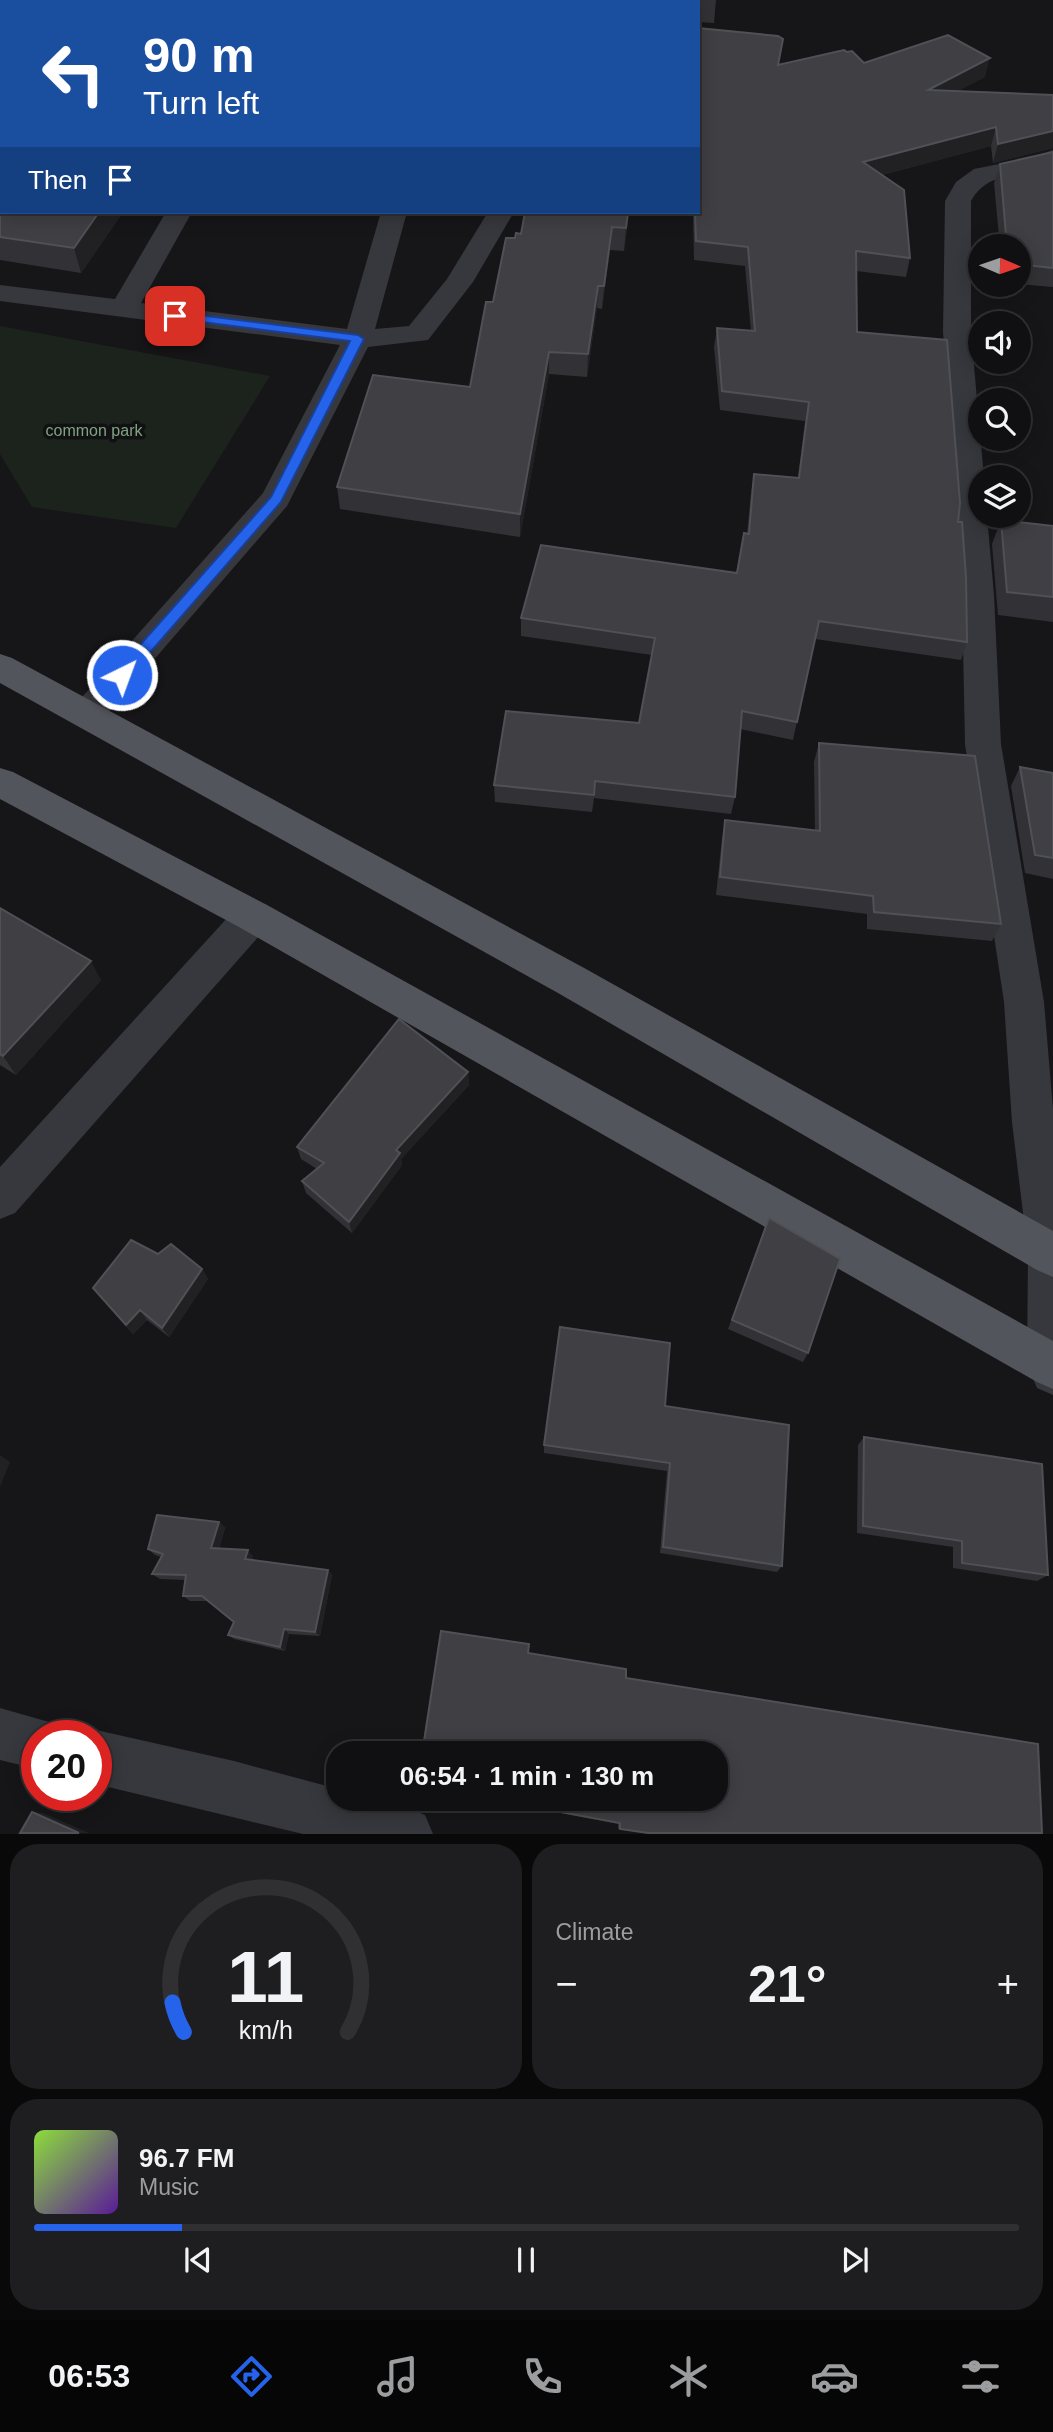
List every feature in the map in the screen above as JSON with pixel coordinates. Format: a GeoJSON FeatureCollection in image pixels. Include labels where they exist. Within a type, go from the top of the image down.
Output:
{"type":"FeatureCollection","features":[{"type":"Feature","properties":{"kind":"main road"},"geometry":{"type":"LineString","coordinates":[[0,667],[572,981],[1051,1254]]}},
{"type":"Feature","properties":{"kind":"main road"},"geometry":{"type":"LineString","coordinates":[[0,782],[253,916],[1052,1367]]}},
{"type":"Feature","properties":{"kind":"street"},"geometry":{"type":"LineString","coordinates":[[1052,1367],[1051,1254],[1033,1122],[1024,1002],[983,744],[978,595],[957,332],[958,201],[969,182],[983,174],[1036,165],[1053,158]]}},
{"type":"Feature","properties":{"kind":"street"},"geometry":{"type":"LineString","coordinates":[[123,309],[178,214]]}},
{"type":"Feature","properties":{"kind":"street"},"geometry":{"type":"LineString","coordinates":[[88,713],[276,499],[358,339],[393,214]]}},
{"type":"Feature","properties":{"kind":"street"},"geometry":{"type":"LineString","coordinates":[[0,293],[358,339],[418,334],[459,282],[500,214]]}},
{"type":"Feature","properties":{"kind":"street"},"geometry":{"type":"LineString","coordinates":[[0,1198],[253,916]]}},
{"type":"Feature","properties":{"kind":"street"},"geometry":{"type":"LineString","coordinates":[[0,1734],[21,1739]]}},
{"type":"Feature","properties":{"kind":"street"},"geometry":{"type":"LineString","coordinates":[[112,1761],[234,1788],[406,1833]]}},
{"type":"Feature","properties":{"kind":"green space","name":"common park"},"geometry":{"type":"Polygon","coordinates":[[[0,326],[270,376],[176,528],[32,507],[0,454],[0,326]]]}},
{"type":"Feature","properties":{"kind":"building"},"geometry":{"type":"Polygon","coordinates":[[[700,28],[778,36],[783,39],[778,65],[844,50],[852,51],[864,63],[948,35],[990,58],[928,90],[1053,95],[1053,131],[998,144],[996,127],[863,162],[904,190],[910,258],[856,251],[857,332],[947,340],[960,503],[958,522],[962,522],[966,577],[967,642],[819,621],[797,722],[742,711],[735,797],[595,781],[594,795],[494,785],[506,711],[639,723],[655,638],[521,618],[541,545],[737,573],[744,533],[749,534],[754,474],[799,478],[809,402],[722,391],[717,328],[755,331],[748,247],[696,241],[695,214],[700,214],[700,28]]]}},
{"type":"Feature","properties":{"kind":"building"},"geometry":{"type":"Polygon","coordinates":[[[1053,152],[1053,268],[1031,265],[1031,234],[1006,234],[1000,164],[1053,152]]]}},
{"type":"Feature","properties":{"kind":"building"},"geometry":{"type":"Polygon","coordinates":[[[0,214],[98,214],[74,248],[0,237],[0,214]]]}},
{"type":"Feature","properties":{"kind":"building"},"geometry":{"type":"Polygon","coordinates":[[[525,214],[628,214],[626,228],[612,227],[604,286],[598,286],[588,354],[549,352],[520,514],[337,487],[373,375],[470,387],[486,302],[493,302],[506,238],[515,238],[516,233],[521,234],[525,214]]]}},
{"type":"Feature","properties":{"kind":"building"},"geometry":{"type":"Polygon","coordinates":[[[1031,523],[1053,526],[1053,597],[1007,592],[1002,528],[1031,528],[1031,523]]]}},
{"type":"Feature","properties":{"kind":"building"},"geometry":{"type":"Polygon","coordinates":[[[819,743],[975,756],[1001,924],[874,912],[873,896],[720,877],[725,820],[820,831],[819,743]]]}},
{"type":"Feature","properties":{"kind":"building"},"geometry":{"type":"Polygon","coordinates":[[[1020,767],[1053,773],[1053,858],[1035,855],[1020,767]]]}},
{"type":"Feature","properties":{"kind":"building"},"geometry":{"type":"Polygon","coordinates":[[[0,908],[91,961],[3,1056],[0,1054],[0,908]]]}},
{"type":"Feature","properties":{"kind":"building"},"geometry":{"type":"Polygon","coordinates":[[[399,1019],[468,1072],[396,1150],[400,1153],[349,1222],[302,1181],[324,1163],[297,1147],[399,1019]]]}},
{"type":"Feature","properties":{"kind":"building"},"geometry":{"type":"Polygon","coordinates":[[[769,1218],[840,1259],[808,1353],[732,1320],[769,1218]]]}},
{"type":"Feature","properties":{"kind":"building"},"geometry":{"type":"Polygon","coordinates":[[[131,1240],[158,1254],[171,1244],[202,1269],[162,1328],[140,1310],[126,1325],[93,1288],[131,1240]]]}},
{"type":"Feature","properties":{"kind":"building"},"geometry":{"type":"Polygon","coordinates":[[[560,1327],[670,1343],[665,1406],[789,1425],[782,1566],[663,1547],[670,1463],[544,1445],[560,1327]]]}},
{"type":"Feature","properties":{"kind":"building"},"geometry":{"type":"Polygon","coordinates":[[[864,1437],[1042,1464],[1048,1575],[962,1563],[962,1541],[863,1526],[864,1437]]]}},
{"type":"Feature","properties":{"kind":"building"},"geometry":{"type":"Polygon","coordinates":[[[157,1515],[219,1522],[211,1548],[248,1550],[245,1559],[328,1570],[315,1632],[284,1629],[280,1647],[228,1635],[234,1622],[202,1596],[183,1596],[186,1575],[152,1574],[163,1554],[148,1549],[157,1515]]]}},
{"type":"Feature","properties":{"kind":"building"},"geometry":{"type":"Polygon","coordinates":[[[441,1631],[529,1644],[528,1653],[626,1669],[626,1678],[1038,1744],[1042,1833],[648,1833],[620,1829],[620,1823],[556,1811],[728,1811],[728,1741],[424,1741],[441,1631]]]}},
{"type":"Feature","properties":{"kind":"building"},"geometry":{"type":"Polygon","coordinates":[[[32,1812],[79,1833],[20,1833],[32,1812]]]}},
{"type":"Feature","properties":{"kind":"route"},"geometry":{"type":"LineString","coordinates":[[122,675],[276,499],[358,339],[175,316]]}}]}
